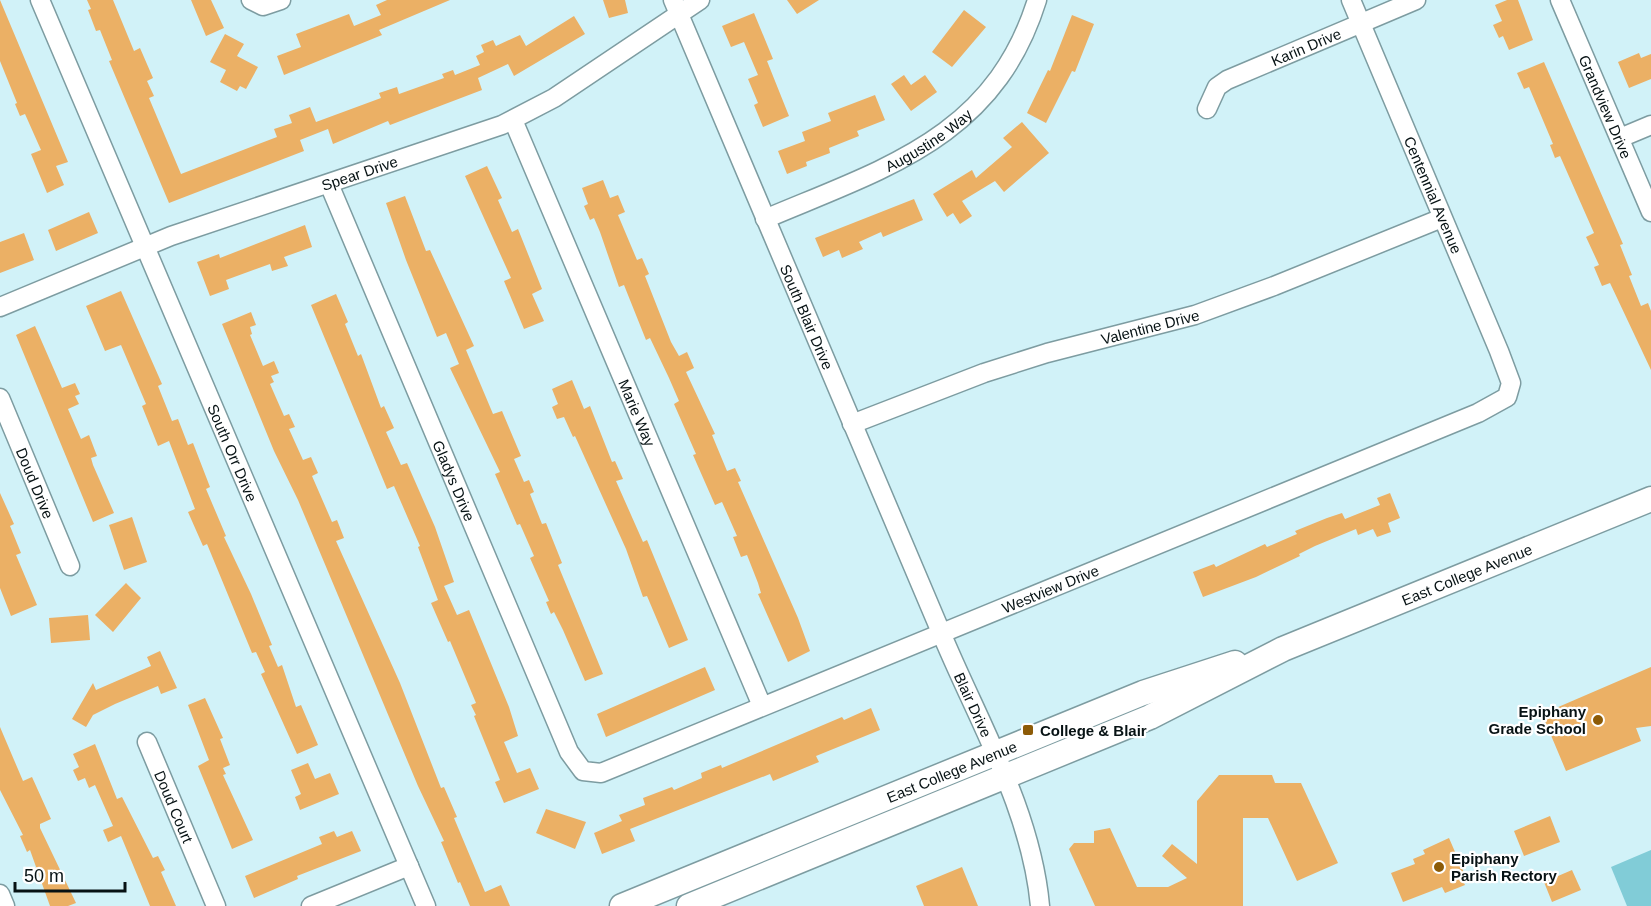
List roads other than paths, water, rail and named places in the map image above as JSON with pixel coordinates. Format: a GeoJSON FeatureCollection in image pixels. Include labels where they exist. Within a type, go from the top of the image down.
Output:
{"type":"FeatureCollection","features":[{"type":"Feature","properties":{"kind":"main road","name":"East College Avenue"},"geometry":{"type":"LineString","coordinates":[[689,906],[1150,717],[1283,649],[1651,499]]}},
{"type":"Feature","properties":{"kind":"main road","name":"East College Avenue"},"geometry":{"type":"LineString","coordinates":[[622,906],[1165,685],[1283,649]]}},
{"type":"Feature","properties":{"kind":"street","name":"South Orr Drive"},"geometry":{"type":"LineString","coordinates":[[40,0],[426,906]]}},
{"type":"Feature","properties":{"kind":"street"},"geometry":{"type":"LineString","coordinates":[[254,3],[270,5],[281,0]]}},
{"type":"Feature","properties":{"kind":"street","name":"Spear Drive"},"geometry":{"type":"LineString","coordinates":[[0,307],[144,246],[475,136],[513,120],[574,85],[676,7],[700,0]]}},
{"type":"Feature","properties":{"kind":"street","name":"Augustine Way"},"geometry":{"type":"LineString","coordinates":[[765,219],[908,157],[937,139],[969,113],[1000,77],[1018,49],[1037,0]]}},
{"type":"Feature","properties":{"kind":"street","name":"Centennial Avenue"},"geometry":{"type":"LineString","coordinates":[[1351,0],[1499,351],[1511,383],[1511,391]]}},
{"type":"Feature","properties":{"kind":"street","name":"Karin Drive"},"geometry":{"type":"LineString","coordinates":[[1207,109],[1217,87],[1227,80],[1416,0]]}},
{"type":"Feature","properties":{"kind":"street","name":"Grandview Drive"},"geometry":{"type":"LineString","coordinates":[[1560,0],[1651,212]]}},
{"type":"Feature","properties":{"kind":"street","name":"South Blair Drive"},"geometry":{"type":"LineString","coordinates":[[676,7],[941,633]]}},
{"type":"Feature","properties":{"kind":"street","name":"Marie Way"},"geometry":{"type":"LineString","coordinates":[[513,120],[762,706]]}},
{"type":"Feature","properties":{"kind":"street"},"geometry":{"type":"LineString","coordinates":[[1620,138],[1651,125]]}},
{"type":"Feature","properties":{"kind":"street","name":"Gladys Drive"},"geometry":{"type":"LineString","coordinates":[[329,184],[569,752],[586,772]]}},
{"type":"Feature","properties":{"kind":"street","name":"Valentine Drive"},"geometry":{"type":"LineString","coordinates":[[852,424],[984,373],[1195,315],[1274,286],[1442,218]]}},
{"type":"Feature","properties":{"kind":"street","name":"Westview Drive"},"geometry":{"type":"LineString","coordinates":[[586,772],[601,773],[1478,413],[1508,397],[1511,391]]}},
{"type":"Feature","properties":{"kind":"street","name":"Doud Drive"},"geometry":{"type":"LineString","coordinates":[[0,398],[70,566]]}},
{"type":"Feature","properties":{"kind":"street","name":"Blair Drive"},"geometry":{"type":"LineString","coordinates":[[941,633],[995,753],[1030,847],[1040,906]]}},
{"type":"Feature","properties":{"kind":"street","name":"Doud Court"},"geometry":{"type":"LineString","coordinates":[[147,742],[216,906]]}},
{"type":"Feature","properties":{"kind":"street"},"geometry":{"type":"LineString","coordinates":[[311,906],[409,866]]}},
{"type":"Feature","properties":{"kind":"street"},"geometry":{"type":"LineString","coordinates":[[0,894],[5,906]]}},
{"type":"Feature","properties":{"kind":"place","name":"Epiphany Grade School"},"geometry":{"type":"Point","coordinates":[1598,720]}},
{"type":"Feature","properties":{"kind":"place","name":"College & Blair"},"geometry":{"type":"Point","coordinates":[1028,730]}},
{"type":"Feature","properties":{"kind":"place","name":"Epiphany Parish Rectory"},"geometry":{"type":"Point","coordinates":[1439,867]}}]}
